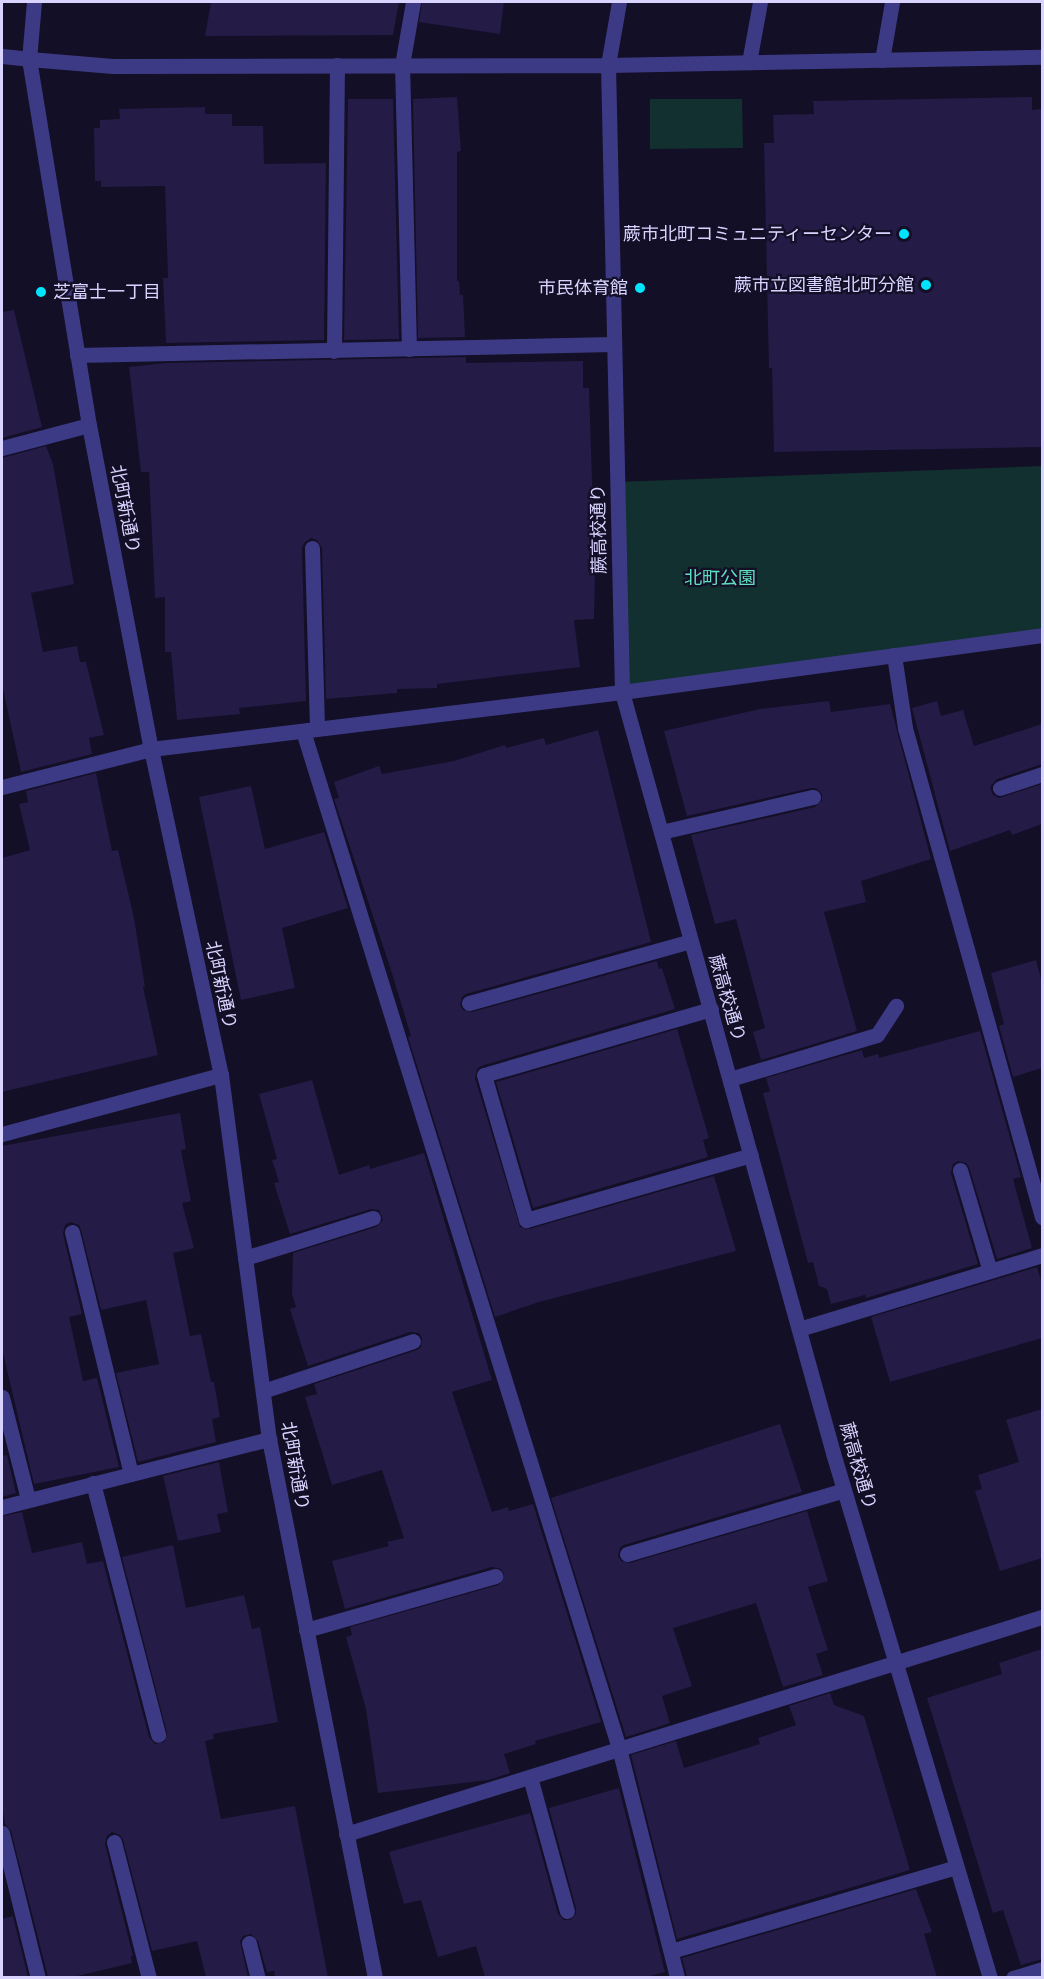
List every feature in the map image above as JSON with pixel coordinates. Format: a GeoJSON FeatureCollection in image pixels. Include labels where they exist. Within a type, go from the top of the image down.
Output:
{"type":"FeatureCollection","features":[{"type":"Feature","properties":{"kind":"street","name":"北町新通り"},"geometry":{"type":"LineString","coordinates":[[34,2],[29,59],[89,425],[151,749],[221,1075],[269,1439],[375,1977]]}},
{"type":"Feature","properties":{"kind":"street"},"geometry":{"type":"LineString","coordinates":[[409,350],[402,65],[413,2]]}},
{"type":"Feature","properties":{"kind":"street","name":"蕨高校通り"},"geometry":{"type":"LineString","coordinates":[[619,2],[608,65],[622,692],[844,1490],[990,1977]]}},
{"type":"Feature","properties":{"kind":"street"},"geometry":{"type":"LineString","coordinates":[[749,62],[760,2]]}},
{"type":"Feature","properties":{"kind":"street"},"geometry":{"type":"LineString","coordinates":[[882,60],[892,2]]}},
{"type":"Feature","properties":{"kind":"street"},"geometry":{"type":"LineString","coordinates":[[2,56],[113,66],[608,65],[1042,57]]}},
{"type":"Feature","properties":{"kind":"street"},"geometry":{"type":"LineString","coordinates":[[334,351],[337,65]]}},
{"type":"Feature","properties":{"kind":"street"},"geometry":{"type":"LineString","coordinates":[[77,355],[409,350],[614,344]]}},
{"type":"Feature","properties":{"kind":"street"},"geometry":{"type":"LineString","coordinates":[[2,448],[89,425]]}},
{"type":"Feature","properties":{"kind":"street"},"geometry":{"type":"LineString","coordinates":[[312,548],[310,730],[620,1748],[677,1977]]}},
{"type":"Feature","properties":{"kind":"street"},"geometry":{"type":"LineString","coordinates":[[2,788],[151,749],[622,692],[1042,635]]}},
{"type":"Feature","properties":{"kind":"street"},"geometry":{"type":"LineString","coordinates":[[894,655],[905,728],[1042,1217]]}},
{"type":"Feature","properties":{"kind":"street"},"geometry":{"type":"LineString","coordinates":[[1000,788],[1042,774]]}},
{"type":"Feature","properties":{"kind":"street"},"geometry":{"type":"LineString","coordinates":[[661,832],[813,797]]}},
{"type":"Feature","properties":{"kind":"street"},"geometry":{"type":"LineString","coordinates":[[469,1003],[691,941]]}},
{"type":"Feature","properties":{"kind":"street"},"geometry":{"type":"LineString","coordinates":[[730,1079],[877,1035],[896,1006]]}},
{"type":"Feature","properties":{"kind":"street"},"geometry":{"type":"LineString","coordinates":[[711,1009],[484,1075],[526,1220],[751,1155]]}},
{"type":"Feature","properties":{"kind":"street"},"geometry":{"type":"LineString","coordinates":[[2,1134],[221,1075]]}},
{"type":"Feature","properties":{"kind":"street"},"geometry":{"type":"LineString","coordinates":[[960,1170],[990,1270]]}},
{"type":"Feature","properties":{"kind":"street"},"geometry":{"type":"LineString","coordinates":[[245,1258],[373,1218]]}},
{"type":"Feature","properties":{"kind":"street"},"geometry":{"type":"LineString","coordinates":[[72,1232],[131,1474]]}},
{"type":"Feature","properties":{"kind":"street"},"geometry":{"type":"LineString","coordinates":[[799,1329],[1042,1255]]}},
{"type":"Feature","properties":{"kind":"street"},"geometry":{"type":"LineString","coordinates":[[263,1391],[413,1341]]}},
{"type":"Feature","properties":{"kind":"street"},"geometry":{"type":"LineString","coordinates":[[2,1397],[28,1499]]}},
{"type":"Feature","properties":{"kind":"street"},"geometry":{"type":"LineString","coordinates":[[2,1507],[269,1439]]}},
{"type":"Feature","properties":{"kind":"street"},"geometry":{"type":"LineString","coordinates":[[93,1483],[158,1735]]}},
{"type":"Feature","properties":{"kind":"street"},"geometry":{"type":"LineString","coordinates":[[627,1554],[844,1490]]}},
{"type":"Feature","properties":{"kind":"street"},"geometry":{"type":"LineString","coordinates":[[306,1630],[495,1576]]}},
{"type":"Feature","properties":{"kind":"street"},"geometry":{"type":"LineString","coordinates":[[346,1834],[1042,1617]]}},
{"type":"Feature","properties":{"kind":"street"},"geometry":{"type":"LineString","coordinates":[[530,1777],[567,1911]]}},
{"type":"Feature","properties":{"kind":"street"},"geometry":{"type":"LineString","coordinates":[[2,1833],[38,1977]]}},
{"type":"Feature","properties":{"kind":"street"},"geometry":{"type":"LineString","coordinates":[[114,1842],[149,1977]]}},
{"type":"Feature","properties":{"kind":"street"},"geometry":{"type":"LineString","coordinates":[[671,1952],[956,1867]]}},
{"type":"Feature","properties":{"kind":"street"},"geometry":{"type":"LineString","coordinates":[[249,1943],[258,1977]]}},
{"type":"Feature","properties":{"kind":"street"},"geometry":{"type":"LineString","coordinates":[[1013,1977],[1042,1969]]}},
{"type":"Feature","properties":{"kind":"green space"},"geometry":{"type":"Polygon","coordinates":[[[650,99],[742,99],[743,148],[650,149],[650,99]]]}},
{"type":"Feature","properties":{"kind":"green space","name":"北町公園"},"geometry":{"type":"Polygon","coordinates":[[[1042,466],[1042,635],[622,692],[618,482],[1042,466]]]}},
{"type":"Feature","properties":{"kind":"building"},"geometry":{"type":"Polygon","coordinates":[[[211,2],[399,2],[393,35],[205,36],[211,2]]]}},
{"type":"Feature","properties":{"kind":"building"},"geometry":{"type":"Polygon","coordinates":[[[422,2],[504,2],[500,34],[419,22],[422,2]]]}},
{"type":"Feature","properties":{"kind":"building"},"geometry":{"type":"Polygon","coordinates":[[[457,97],[461,151],[457,152],[457,281],[459,281],[460,295],[463,295],[465,337],[418,338],[413,99],[457,97]]]}},
{"type":"Feature","properties":{"kind":"building","name":"蕨市北町コミュニティーセンター"},"geometry":{"type":"Polygon","coordinates":[[[1032,97],[1032,110],[1042,109],[1042,447],[774,452],[772,368],[769,368],[764,143],[774,143],[773,115],[814,114],[813,101],[1032,97]]]}},
{"type":"Feature","properties":{"kind":"building"},"geometry":{"type":"Polygon","coordinates":[[[348,99],[393,99],[399,339],[344,340],[348,99]]]}},
{"type":"Feature","properties":{"kind":"building"},"geometry":{"type":"Polygon","coordinates":[[[205,107],[205,114],[232,114],[232,126],[263,126],[264,164],[326,163],[324,340],[166,343],[163,278],[168,278],[165,186],[101,187],[101,181],[95,181],[94,128],[100,128],[100,120],[120,119],[119,109],[205,107]]]}},
{"type":"Feature","properties":{"kind":"building"},"geometry":{"type":"Polygon","coordinates":[[[14,310],[42,427],[2,438],[2,312],[14,310]]]}},
{"type":"Feature","properties":{"kind":"building"},"geometry":{"type":"Polygon","coordinates":[[[466,357],[466,363],[583,361],[583,388],[589,388],[595,574],[594,619],[574,620],[580,667],[437,684],[437,688],[397,689],[397,693],[326,699],[322,548],[317,540],[311,538],[304,543],[302,548],[306,701],[239,708],[240,714],[177,720],[171,652],[165,652],[165,597],[155,598],[149,472],[141,472],[129,367],[166,363],[466,357]]]}},
{"type":"Feature","properties":{"kind":"building"},"geometry":{"type":"Polygon","coordinates":[[[46,446],[53,464],[74,584],[31,593],[43,652],[77,646],[80,662],[86,662],[104,735],[89,738],[92,754],[21,772],[2,684],[2,458],[46,446]]]}},
{"type":"Feature","properties":{"kind":"building"},"geometry":{"type":"Polygon","coordinates":[[[829,701],[831,712],[890,704],[931,859],[861,881],[866,902],[824,912],[857,1031],[761,1060],[753,1032],[765,1028],[736,919],[715,924],[691,835],[815,807],[822,800],[822,794],[816,788],[811,788],[687,816],[664,731],[760,709],[829,701]]]}},
{"type":"Feature","properties":{"kind":"building"},"geometry":{"type":"Polygon","coordinates":[[[937,701],[941,716],[963,710],[974,746],[1042,724],[1042,764],[997,779],[990,787],[993,795],[999,798],[1042,784],[1042,824],[1012,835],[1010,830],[950,851],[912,708],[937,701]]]}},
{"type":"Feature","properties":{"kind":"building"},"geometry":{"type":"Polygon","coordinates":[[[598,730],[651,942],[466,994],[462,997],[460,1005],[463,1010],[472,1012],[657,961],[659,969],[662,968],[675,1009],[481,1066],[477,1069],[475,1078],[520,1227],[529,1229],[714,1176],[736,1251],[539,1302],[495,1317],[408,1037],[411,1036],[390,967],[334,799],[339,798],[334,782],[379,766],[382,774],[454,761],[505,745],[506,748],[544,738],[546,745],[598,730]]]}},
{"type":"Feature","properties":{"kind":"building"},"geometry":{"type":"Polygon","coordinates":[[[96,773],[112,851],[118,850],[134,918],[145,987],[143,987],[158,1055],[2,1092],[2,858],[30,850],[19,804],[28,802],[26,791],[96,773]]]}},
{"type":"Feature","properties":{"kind":"building"},"geometry":{"type":"Polygon","coordinates":[[[251,786],[265,849],[324,832],[348,908],[282,928],[295,988],[241,1000],[199,797],[251,786]]]}},
{"type":"Feature","properties":{"kind":"building"},"geometry":{"type":"Polygon","coordinates":[[[1036,960],[1042,983],[1042,1068],[1013,1077],[999,1026],[1004,1024],[991,973],[1036,960]]]}},
{"type":"Feature","properties":{"kind":"building"},"geometry":{"type":"Polygon","coordinates":[[[677,1029],[709,1138],[703,1140],[708,1157],[533,1208],[496,1082],[677,1029]]]}},
{"type":"Feature","properties":{"kind":"building"},"geometry":{"type":"Polygon","coordinates":[[[980,1031],[1021,1177],[1013,1179],[1032,1248],[997,1259],[969,1167],[966,1163],[958,1161],[953,1164],[951,1173],[978,1264],[866,1298],[865,1295],[831,1304],[827,1289],[819,1286],[813,1262],[808,1263],[763,1093],[770,1091],[766,1078],[862,1050],[864,1058],[878,1054],[879,1058],[980,1031]]]}},
{"type":"Feature","properties":{"kind":"building"},"geometry":{"type":"Polygon","coordinates":[[[312,1080],[339,1175],[369,1165],[370,1169],[424,1153],[492,1380],[452,1392],[492,1512],[508,1507],[509,1511],[533,1504],[601,1722],[535,1741],[536,1744],[504,1754],[510,1773],[488,1780],[378,1793],[366,1709],[346,1637],[352,1635],[350,1627],[498,1585],[502,1582],[504,1574],[501,1569],[492,1567],[345,1609],[332,1561],[389,1546],[387,1542],[404,1538],[382,1470],[332,1485],[305,1397],[317,1394],[314,1384],[417,1350],[421,1347],[422,1338],[419,1333],[410,1332],[308,1366],[290,1309],[296,1307],[292,1294],[293,1253],[376,1227],[383,1220],[379,1210],[371,1209],[290,1234],[274,1183],[279,1182],[272,1160],[277,1159],[259,1094],[312,1080]]]}},
{"type":"Feature","properties":{"kind":"building"},"geometry":{"type":"Polygon","coordinates":[[[180,1113],[186,1149],[181,1150],[191,1201],[182,1203],[194,1248],[173,1253],[190,1336],[201,1334],[211,1382],[214,1382],[220,1417],[212,1419],[216,1442],[138,1462],[116,1373],[159,1364],[146,1300],[101,1310],[81,1230],[79,1225],[70,1222],[65,1225],[63,1234],[82,1314],[69,1317],[83,1381],[97,1378],[119,1467],[34,1484],[2,1349],[2,1146],[180,1113]]]}},
{"type":"Feature","properties":{"kind":"building"},"geometry":{"type":"Polygon","coordinates":[[[1037,1267],[1042,1284],[1042,1338],[890,1382],[871,1317],[1037,1267]]]}},
{"type":"Feature","properties":{"kind":"building"},"geometry":{"type":"Polygon","coordinates":[[[1042,1409],[1042,1558],[1000,1571],[975,1491],[982,1489],[978,1475],[1019,1462],[1006,1420],[1042,1409]]]}},
{"type":"Feature","properties":{"kind":"building"},"geometry":{"type":"Polygon","coordinates":[[[780,1424],[802,1492],[624,1545],[620,1548],[618,1556],[621,1561],[630,1563],[807,1511],[828,1581],[808,1587],[828,1650],[816,1654],[823,1675],[783,1687],[756,1603],[673,1628],[692,1686],[662,1696],[670,1723],[626,1737],[551,1498],[780,1424]]]}},
{"type":"Feature","properties":{"kind":"building"},"geometry":{"type":"Polygon","coordinates":[[[7,1455],[16,1493],[2,1497],[2,1456],[7,1455]]]}},
{"type":"Feature","properties":{"kind":"building"},"geometry":{"type":"Polygon","coordinates":[[[219,1462],[228,1512],[217,1514],[221,1532],[178,1541],[163,1476],[219,1462]]]}},
{"type":"Feature","properties":{"kind":"building"},"geometry":{"type":"Polygon","coordinates":[[[22,1512],[32,1553],[82,1542],[87,1564],[103,1561],[149,1737],[155,1744],[164,1742],[167,1733],[122,1557],[173,1545],[186,1608],[244,1595],[252,1629],[260,1627],[278,1722],[213,1734],[214,1739],[205,1741],[221,1819],[295,1806],[328,1977],[275,1977],[274,1971],[267,1972],[258,1941],[251,1934],[243,1936],[240,1941],[248,1977],[206,1977],[197,1941],[152,1951],[123,1840],[120,1835],[112,1832],[107,1836],[105,1844],[133,1956],[131,1956],[132,1963],[73,1977],[48,1977],[11,1831],[5,1824],[2,1806],[2,1516],[22,1512]]]}},
{"type":"Feature","properties":{"kind":"building"},"geometry":{"type":"Polygon","coordinates":[[[1042,1649],[1042,1959],[1021,1965],[1003,1910],[993,1913],[927,1698],[1002,1674],[999,1663],[1042,1649]]]}},
{"type":"Feature","properties":{"kind":"building"},"geometry":{"type":"Polygon","coordinates":[[[830,1693],[834,1705],[864,1716],[910,1870],[677,1939],[631,1755],[676,1741],[684,1768],[760,1744],[758,1738],[796,1725],[789,1706],[830,1693]]]}},
{"type":"Feature","properties":{"kind":"building"},"geometry":{"type":"Polygon","coordinates":[[[619,1788],[665,1972],[646,1977],[485,1977],[476,1946],[438,1957],[421,1900],[404,1904],[389,1852],[530,1813],[558,1914],[564,1920],[570,1920],[576,1914],[576,1908],[549,1808],[619,1788]]]}},
{"type":"Feature","properties":{"kind":"building"},"geometry":{"type":"Polygon","coordinates":[[[916,1889],[932,1932],[924,1934],[937,1977],[687,1977],[682,1958],[916,1889]]]}},
{"type":"Feature","properties":{"kind":"building"},"geometry":{"type":"Polygon","coordinates":[[[13,1916],[28,1977],[2,1977],[2,1919],[13,1916]]]}},
{"type":"Feature","properties":{"kind":"place","name":"蕨市北町コミュニティーセンター"},"geometry":{"type":"Point","coordinates":[904,234]}},
{"type":"Feature","properties":{"kind":"place","name":"蕨市立図書館北町分館"},"geometry":{"type":"Point","coordinates":[926,285]}},
{"type":"Feature","properties":{"kind":"place","name":"市民体育館"},"geometry":{"type":"Point","coordinates":[640,288]}},
{"type":"Feature","properties":{"kind":"place","name":"芝富士一丁目"},"geometry":{"type":"Point","coordinates":[41,292]}}]}
